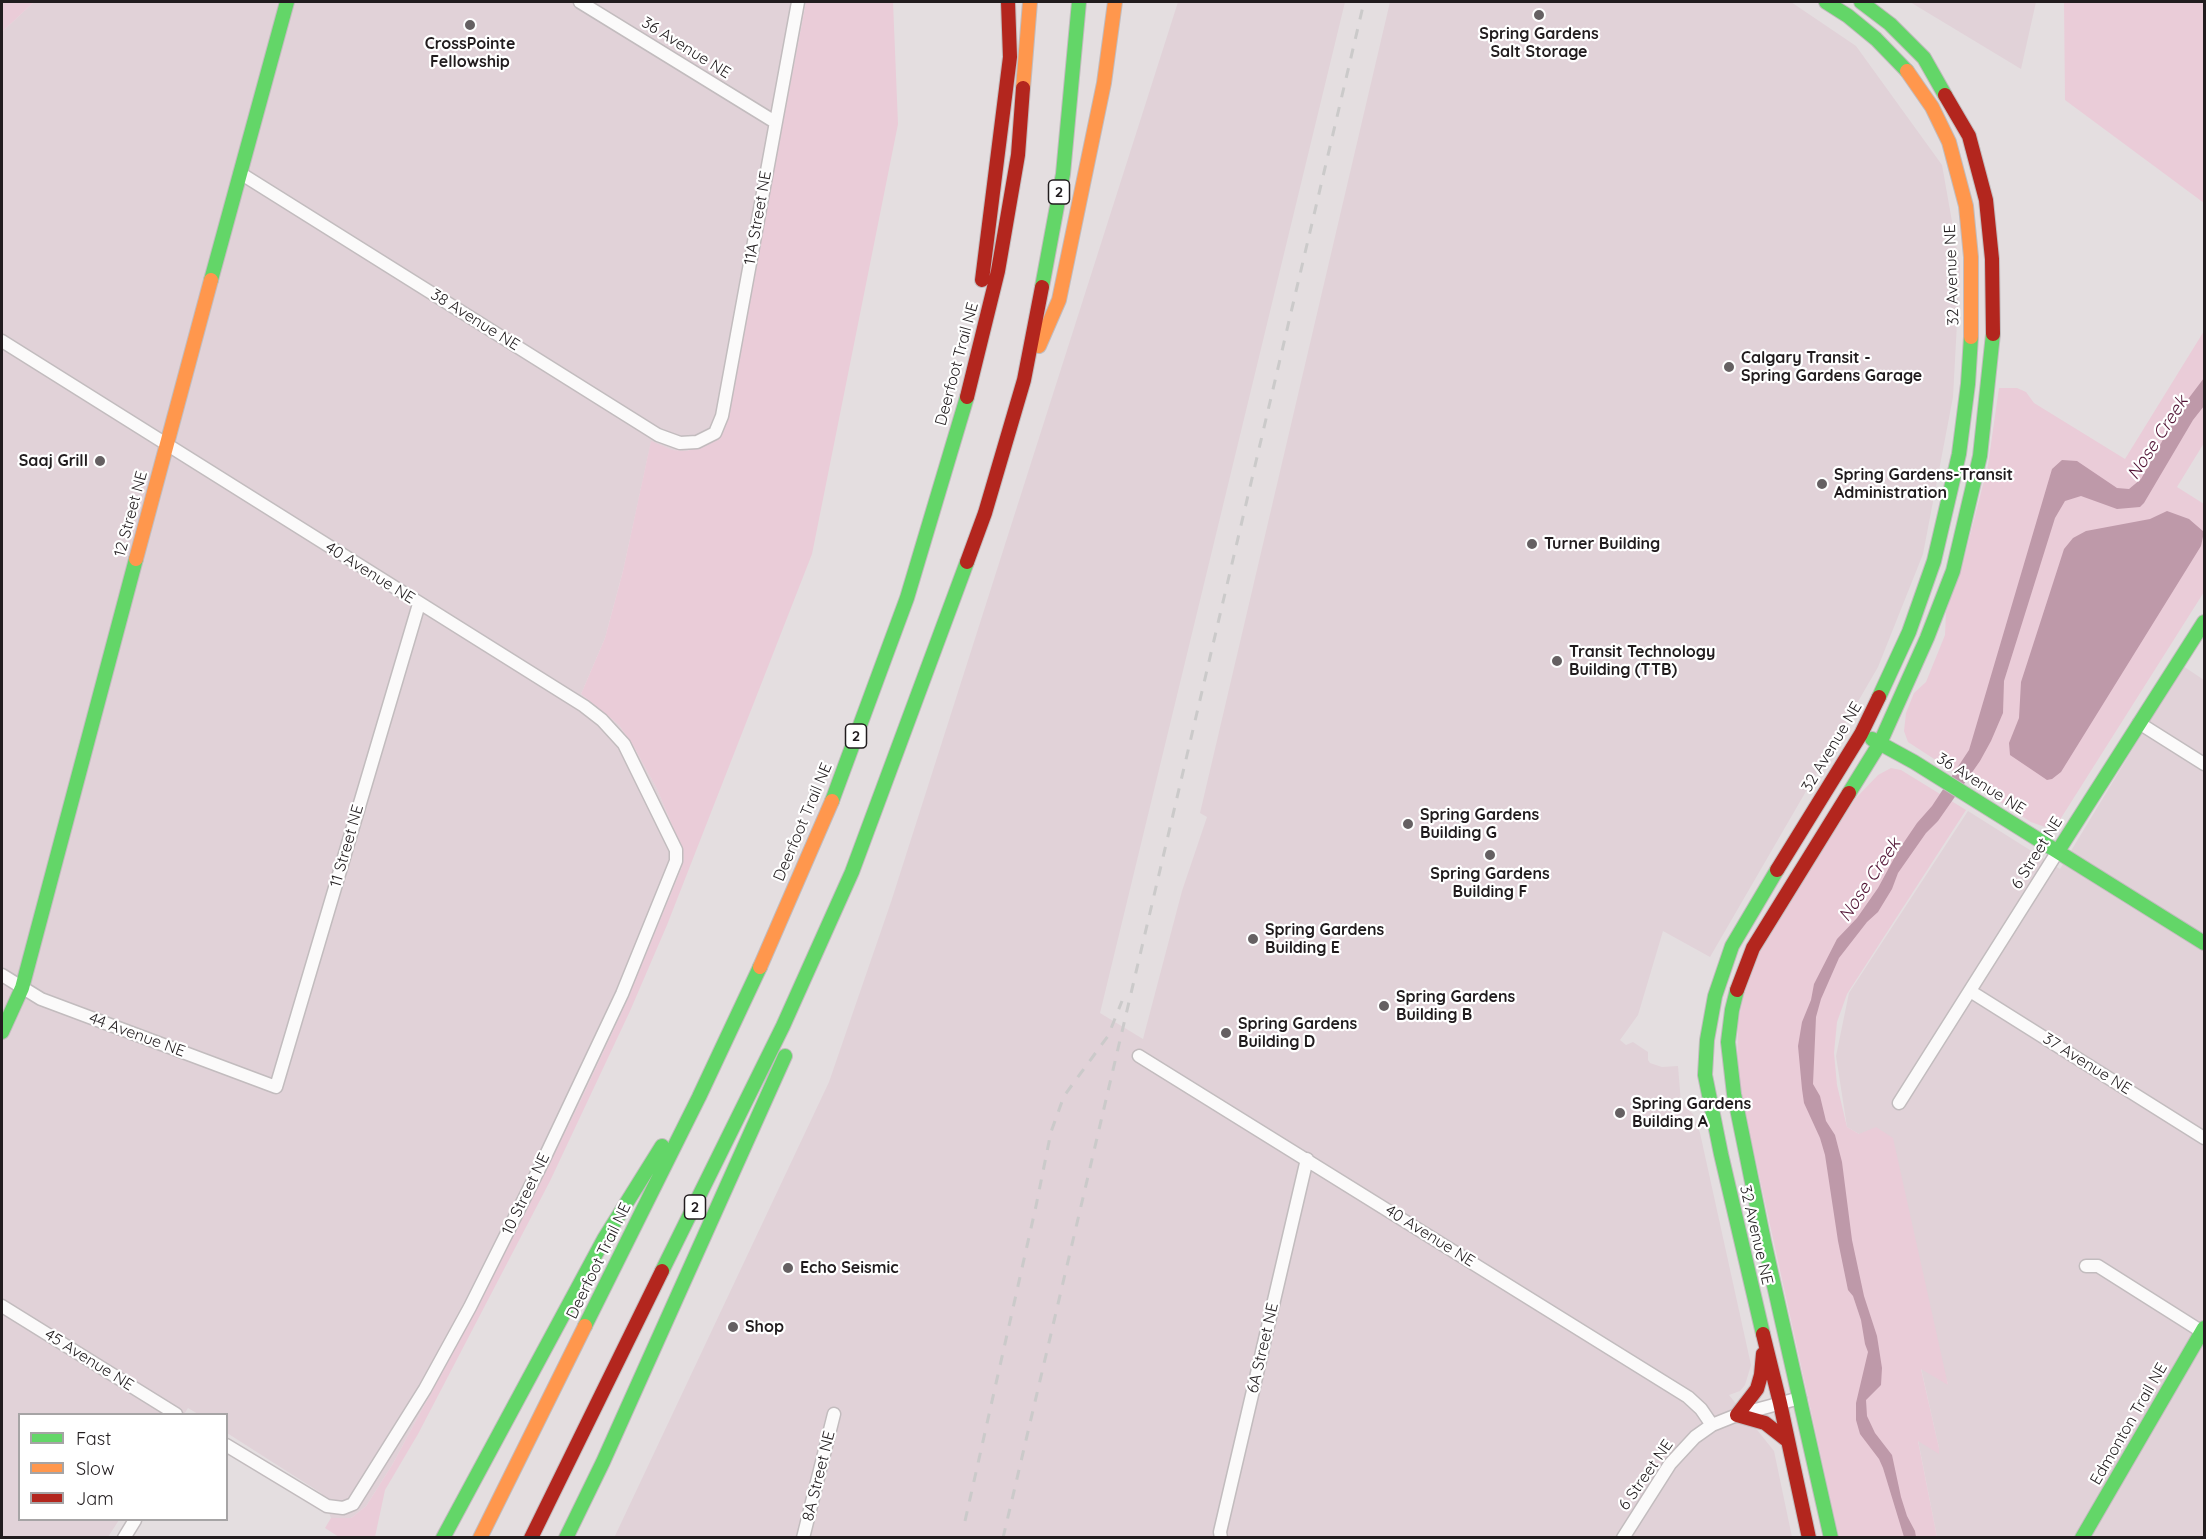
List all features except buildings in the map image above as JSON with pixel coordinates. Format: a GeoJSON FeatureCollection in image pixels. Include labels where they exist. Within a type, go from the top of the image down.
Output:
{"type":"FeatureCollection","features":[{"type":"Feature","properties":{"kind":"main road","name":"12 Street NE"},"geometry":{"type":"LineString","coordinates":[[2,1032],[22,988],[166,444],[287,2]]}},
{"type":"Feature","properties":{"kind":"main road"},"geometry":{"type":"LineString","coordinates":[[977,361],[982,282],[1010,57],[1008,2]]}},
{"type":"Feature","properties":{"kind":"main road","name":"Deerfoot Trail NE"},"geometry":{"type":"LineString","coordinates":[[480,1538],[699,1097],[752,985],[836,789],[907,598],[977,361],[998,270],[1018,155],[1030,2]]}},
{"type":"Feature","properties":{"kind":"main road","name":"2"},"geometry":{"type":"LineString","coordinates":[[531,1538],[783,1026],[852,872],[907,729],[985,513],[1024,380],[1063,174],[1079,2]]}},
{"type":"Feature","properties":{"kind":"main road"},"geometry":{"type":"LineString","coordinates":[[1024,380],[1059,300],[1104,82],[1115,2]]}},
{"type":"Feature","properties":{"kind":"main road","name":"32 Avenue NE"},"geometry":{"type":"LineString","coordinates":[[1809,1538],[1780,1402],[1721,1154],[1705,1075],[1707,1040],[1715,996],[1732,946],[1749,914],[1861,734],[1909,632],[1934,561],[1959,454],[1968,384],[1972,318],[1971,257],[1966,206],[1949,142],[1932,107],[1907,71],[1876,39],[1848,16],[1826,2]]}},
{"type":"Feature","properties":{"kind":"main road","name":"32 Avenue NE"},"geometry":{"type":"LineString","coordinates":[[1831,1538],[1764,1241],[1734,1094],[1728,1042],[1732,1010],[1739,982],[1753,948],[1880,743],[1928,638],[1953,571],[1980,456],[1994,324],[1986,200],[1969,136],[1924,58],[1890,24],[1861,2]]}},
{"type":"Feature","properties":{"kind":"main road","name":"6 Street NE"},"geometry":{"type":"LineString","coordinates":[[2058,851],[2205,622]]}},
{"type":"Feature","properties":{"kind":"main road","name":"36 Avenue NE"},"geometry":{"type":"LineString","coordinates":[[1861,734],[1914,762],[1980,802],[2205,943]]}},
{"type":"Feature","properties":{"kind":"main road"},"geometry":{"type":"LineString","coordinates":[[566,1538],[603,1462],[794,1036],[852,872]]}},
{"type":"Feature","properties":{"kind":"main road"},"geometry":{"type":"LineString","coordinates":[[443,1538],[604,1239],[651,1161],[699,1097]]}},
{"type":"Feature","properties":{"kind":"main road","name":"Edmonton Trail NE"},"geometry":{"type":"LineString","coordinates":[[2082,1538],[2204,1331]]}},
{"type":"Feature","properties":{"kind":"main road"},"geometry":{"type":"LineString","coordinates":[[1764,1341],[1758,1389],[1737,1415],[1766,1423],[1788,1441]]}},
{"type":"Feature","properties":{"kind":"main road"},"geometry":{"type":"LineString","coordinates":[[575,1538],[603,1462]]}},
{"type":"Feature","properties":{"kind":"street","name":"36 Avenue NE"},"geometry":{"type":"LineString","coordinates":[[580,2],[775,122]]}},
{"type":"Feature","properties":{"kind":"street","name":"11A Street NE"},"geometry":{"type":"LineString","coordinates":[[715,433],[722,416],[798,2]]}},
{"type":"Feature","properties":{"kind":"street","name":"38 Avenue NE"},"geometry":{"type":"LineString","coordinates":[[240,173],[658,435],[680,443],[697,442],[715,433]]}},
{"type":"Feature","properties":{"kind":"street","name":"40 Avenue NE"},"geometry":{"type":"LineString","coordinates":[[2,341],[418,604],[570,697],[602,720],[624,744],[676,850],[676,861]]}},
{"type":"Feature","properties":{"kind":"street","name":"11 Street NE"},"geometry":{"type":"LineString","coordinates":[[276,1087],[418,604]]}},
{"type":"Feature","properties":{"kind":"street"},"geometry":{"type":"LineString","coordinates":[[2139,723],[2205,764]]}},
{"type":"Feature","properties":{"kind":"street","name":"6 Street NE"},"geometry":{"type":"LineString","coordinates":[[1899,1103],[2058,851]]}},
{"type":"Feature","properties":{"kind":"street","name":"10 Street NE"},"geometry":{"type":"LineString","coordinates":[[228,1446],[327,1506],[343,1508],[353,1504],[362,1493],[425,1389],[470,1307],[544,1159],[622,994],[676,861]]}},
{"type":"Feature","properties":{"kind":"street","name":"44 Avenue NE"},"geometry":{"type":"LineString","coordinates":[[2,975],[41,999],[276,1087]]}},
{"type":"Feature","properties":{"kind":"street","name":"37 Avenue NE"},"geometry":{"type":"LineString","coordinates":[[1970,991],[2205,1138]]}},
{"type":"Feature","properties":{"kind":"street","name":"40 Avenue NE"},"geometry":{"type":"LineString","coordinates":[[1139,1056],[1688,1397],[1701,1409],[1712,1425]]}},
{"type":"Feature","properties":{"kind":"street","name":"6A Street NE"},"geometry":{"type":"LineString","coordinates":[[1221,1538],[1220,1532],[1307,1159]]}},
{"type":"Feature","properties":{"kind":"street"},"geometry":{"type":"LineString","coordinates":[[2086,1266],[2098,1266],[2204,1331]]}},
{"type":"Feature","properties":{"kind":"street","name":"45 Avenue NE"},"geometry":{"type":"LineString","coordinates":[[2,1306],[174,1413]]}},
{"type":"Feature","properties":{"kind":"street","name":"6 Street NE"},"geometry":{"type":"LineString","coordinates":[[1623,1538],[1680,1451],[1695,1437],[1712,1425],[1737,1415],[1800,1398]]}},
{"type":"Feature","properties":{"kind":"street","name":"8A Street NE"},"geometry":{"type":"LineString","coordinates":[[803,1538],[834,1414]]}},
{"type":"Feature","properties":{"kind":"street"},"geometry":{"type":"LineString","coordinates":[[124,1538],[134,1521]]}},
{"type":"Feature","properties":{"kind":"shaded area"},"geometry":{"type":"Polygon","coordinates":[[[2,2],[34,2],[2,32],[2,2]]]}},
{"type":"Feature","properties":{"kind":"shaded area"},"geometry":{"type":"Polygon","coordinates":[[[34,2],[806,2],[726,419],[697,448],[686,451],[671,450],[651,442],[623,571],[605,638],[581,694],[619,725],[635,749],[657,789],[682,849],[684,858],[681,869],[625,1005],[579,1104],[481,1300],[392,1465],[366,1506],[351,1518],[331,1518],[321,1493],[228,1434],[228,1413],[196,1413],[188,1408],[185,1413],[18,1413],[18,1521],[118,1521],[108,1537],[2,1537],[2,32],[34,2]]]}},
{"type":"Feature","properties":{"kind":"shaded area"},"geometry":{"type":"Polygon","coordinates":[[[806,2],[893,2],[898,124],[812,554],[667,925],[630,1011],[550,1181],[418,1434],[385,1490],[375,1537],[339,1537],[325,1528],[331,1518],[351,1518],[366,1506],[392,1465],[481,1300],[579,1104],[625,1005],[681,869],[684,858],[682,849],[657,789],[635,749],[619,725],[581,694],[605,638],[623,571],[651,441],[672,450],[686,451],[697,448],[726,419],[806,2]]]}},
{"type":"Feature","properties":{"kind":"shaded area"},"geometry":{"type":"Polygon","coordinates":[[[1178,2],[1345,2],[1100,1013],[1143,1039],[1182,891],[1207,817],[1200,813],[1390,2],[1791,2],[1856,46],[1942,165],[1960,267],[1953,397],[1923,554],[1878,667],[1710,957],[1663,931],[1638,1015],[1620,1040],[1626,1045],[1633,1042],[1648,1052],[1650,1063],[1662,1067],[1678,1066],[1681,1103],[1693,1114],[1700,1133],[1751,1365],[1745,1385],[1740,1391],[1729,1395],[1774,1451],[1792,1537],[614,1538],[829,1082],[891,902],[1178,2]]]}},
{"type":"Feature","properties":{"kind":"shaded area"},"geometry":{"type":"Polygon","coordinates":[[[1910,2],[2036,2],[2021,69],[1910,2]]]}},
{"type":"Feature","properties":{"kind":"shaded area"},"geometry":{"type":"Polygon","coordinates":[[[2064,2],[2204,2],[2204,203],[2065,100],[2064,2]]]}},
{"type":"Feature","properties":{"kind":"shaded area"},"geometry":{"type":"Polygon","coordinates":[[[2204,331],[2204,443],[2177,487],[2204,504],[2204,592],[2056,826],[2045,827],[2031,822],[1908,742],[1904,731],[1906,713],[1914,693],[1926,682],[1945,635],[1946,612],[1965,555],[1988,465],[1999,388],[2017,388],[2026,392],[2034,403],[2125,459],[2204,331]]]}},
{"type":"Feature","properties":{"kind":"shaded area"},"geometry":{"type":"Polygon","coordinates":[[[2204,378],[2204,406],[2140,507],[2117,509],[2081,496],[2065,501],[2055,518],[2004,681],[2003,713],[1991,741],[1980,761],[1938,821],[1926,833],[1898,873],[1892,889],[1878,912],[1867,922],[1839,958],[1821,999],[1816,1017],[1813,1084],[1820,1096],[1826,1121],[1835,1135],[1842,1162],[1852,1240],[1864,1296],[1877,1336],[1882,1368],[1881,1385],[1866,1400],[1867,1416],[1875,1433],[1892,1455],[1901,1497],[1916,1537],[1904,1537],[1883,1468],[1860,1434],[1856,1420],[1856,1403],[1868,1352],[1861,1320],[1853,1296],[1848,1290],[1825,1155],[1804,1103],[1798,1046],[1802,1022],[1811,1000],[1814,984],[1837,939],[1857,918],[1878,888],[1898,851],[1932,806],[1969,750],[2052,469],[2062,460],[2077,461],[2117,488],[2129,489],[2141,479],[2179,411],[2204,378]]]}},
{"type":"Feature","properties":{"kind":"shaded area"},"geometry":{"type":"Polygon","coordinates":[[[2167,511],[2189,519],[2204,532],[2201,546],[2061,772],[2047,780],[2010,755],[2009,743],[2019,718],[2021,682],[2064,549],[2073,538],[2086,531],[2150,519],[2167,511]]]}},
{"type":"Feature","properties":{"kind":"shaded area"},"geometry":{"type":"Polygon","coordinates":[[[2183,666],[2204,680],[2204,1537],[1937,1537],[1918,1440],[1939,1448],[1921,1368],[1948,1384],[1859,1134],[1847,1127],[1836,1056],[1849,993],[1968,811],[2060,869],[2183,666]]]}},
{"type":"Feature","properties":{"kind":"shaded area"},"geometry":{"type":"Polygon","coordinates":[[[1891,768],[1901,770],[1966,810],[1847,994],[1837,1022],[1834,1053],[1837,1085],[1847,1127],[1859,1134],[1876,1127],[1893,1138],[1948,1385],[1921,1369],[1939,1448],[1939,1454],[1918,1441],[1937,1537],[1839,1538],[1742,1098],[1737,1070],[1738,1023],[1751,973],[1762,947],[1784,908],[1855,799],[1878,775],[1891,768]]]}},
{"type":"Feature","properties":{"kind":"railway"},"geometry":{"type":"LineString","coordinates":[[1003,1538],[1364,2]]}},
{"type":"Feature","properties":{"kind":"railway"},"geometry":{"type":"LineString","coordinates":[[965,1521],[1051,1132],[1064,1096],[1108,1036],[1122,1001]]}},
{"type":"Feature","properties":{"kind":"traffic: fast"},"geometry":{"type":"LineString","coordinates":[[211,280],[287,2]]}},
{"type":"Feature","properties":{"kind":"traffic: fast"},"geometry":{"type":"LineString","coordinates":[[1042,287],[1063,174],[1079,2]]}},
{"type":"Feature","properties":{"kind":"traffic: fast"},"geometry":{"type":"LineString","coordinates":[[1826,2],[1848,16],[1876,39],[1907,71]]}},
{"type":"Feature","properties":{"kind":"traffic: fast"},"geometry":{"type":"LineString","coordinates":[[1861,2],[1890,24],[1924,58],[1945,95]]}},
{"type":"Feature","properties":{"kind":"traffic: fast"},"geometry":{"type":"LineString","coordinates":[[1849,793],[1880,743],[1927,638],[1953,571],[1980,456],[1993,334]]}},
{"type":"Feature","properties":{"kind":"traffic: fast"},"geometry":{"type":"LineString","coordinates":[[1879,697],[1909,632],[1934,561],[1959,454],[1968,384],[1971,337]]}},
{"type":"Feature","properties":{"kind":"traffic: fast"},"geometry":{"type":"LineString","coordinates":[[832,801],[907,598],[967,397]]}},
{"type":"Feature","properties":{"kind":"traffic: fast"},"geometry":{"type":"LineString","coordinates":[[2,1032],[22,988],[136,559]]}},
{"type":"Feature","properties":{"kind":"traffic: fast"},"geometry":{"type":"LineString","coordinates":[[662,1271],[783,1026],[852,872],[967,562]]}},
{"type":"Feature","properties":{"kind":"traffic: fast"},"geometry":{"type":"LineString","coordinates":[[2058,851],[2204,622]]}},
{"type":"Feature","properties":{"kind":"traffic: fast"},"geometry":{"type":"LineString","coordinates":[[1872,739],[1914,762],[2204,943]]}},
{"type":"Feature","properties":{"kind":"traffic: fast"},"geometry":{"type":"LineString","coordinates":[[1763,1334],[1705,1075],[1707,1040],[1715,996],[1732,946],[1777,870]]}},
{"type":"Feature","properties":{"kind":"traffic: fast"},"geometry":{"type":"LineString","coordinates":[[585,1326],[699,1097],[760,967]]}},
{"type":"Feature","properties":{"kind":"traffic: fast"},"geometry":{"type":"LineString","coordinates":[[1737,990],[1728,1042],[1734,1094],[1764,1241],[1831,1538]]}},
{"type":"Feature","properties":{"kind":"traffic: fast"},"geometry":{"type":"LineString","coordinates":[[566,1538],[603,1462],[785,1056]]}},
{"type":"Feature","properties":{"kind":"traffic: fast"},"geometry":{"type":"LineString","coordinates":[[443,1538],[604,1239],[662,1146]]}},
{"type":"Feature","properties":{"kind":"traffic: fast"},"geometry":{"type":"LineString","coordinates":[[2082,1538],[2204,1328]]}},
{"type":"Feature","properties":{"kind":"traffic: slow"},"geometry":{"type":"LineString","coordinates":[[1023,88],[1030,2]]}},
{"type":"Feature","properties":{"kind":"traffic: slow"},"geometry":{"type":"LineString","coordinates":[[1039,346],[1059,300],[1104,83],[1115,2]]}},
{"type":"Feature","properties":{"kind":"traffic: slow"},"geometry":{"type":"LineString","coordinates":[[1907,71],[1932,107],[1949,142],[1966,206],[1971,257],[1971,337]]}},
{"type":"Feature","properties":{"kind":"traffic: slow"},"geometry":{"type":"LineString","coordinates":[[136,559],[211,280]]}},
{"type":"Feature","properties":{"kind":"traffic: slow"},"geometry":{"type":"LineString","coordinates":[[760,967],[832,801]]}},
{"type":"Feature","properties":{"kind":"traffic: slow"},"geometry":{"type":"LineString","coordinates":[[480,1538],[585,1326]]}},
{"type":"Feature","properties":{"kind":"traffic: jam"},"geometry":{"type":"LineString","coordinates":[[982,280],[1010,57],[1008,2]]}},
{"type":"Feature","properties":{"kind":"traffic: jam"},"geometry":{"type":"LineString","coordinates":[[967,397],[998,271],[1018,155],[1023,88]]}},
{"type":"Feature","properties":{"kind":"traffic: jam"},"geometry":{"type":"LineString","coordinates":[[1945,95],[1969,136],[1986,200],[1992,259],[1993,334]]}},
{"type":"Feature","properties":{"kind":"traffic: jam"},"geometry":{"type":"LineString","coordinates":[[967,562],[985,513],[1024,380],[1042,287]]}},
{"type":"Feature","properties":{"kind":"traffic: jam"},"geometry":{"type":"LineString","coordinates":[[1777,870],[1861,734],[1879,697]]}},
{"type":"Feature","properties":{"kind":"traffic: jam"},"geometry":{"type":"LineString","coordinates":[[1737,990],[1753,948],[1849,793]]}},
{"type":"Feature","properties":{"kind":"traffic: jam"},"geometry":{"type":"LineString","coordinates":[[531,1538],[662,1271]]}},
{"type":"Feature","properties":{"kind":"traffic: jam"},"geometry":{"type":"LineString","coordinates":[[1763,1334],[1809,1538]]}},
{"type":"Feature","properties":{"kind":"traffic: jam"},"geometry":{"type":"LineString","coordinates":[[1763,1354],[1757,1389],[1737,1415],[1765,1423],[1788,1441]]}},
{"type":"Feature","properties":{"kind":"place","name":"Spring Gardens Salt Storage"},"geometry":{"type":"Point","coordinates":[1539,15]}},
{"type":"Feature","properties":{"kind":"place","name":"CrossPointe Fellowship"},"geometry":{"type":"Point","coordinates":[470,25]}},
{"type":"Feature","properties":{"kind":"place","name":"Calgary Transit - Spring Gardens Garage"},"geometry":{"type":"Point","coordinates":[1729,367]}},
{"type":"Feature","properties":{"kind":"place","name":"Saaj Grill"},"geometry":{"type":"Point","coordinates":[100,461]}},
{"type":"Feature","properties":{"kind":"place","name":"Spring Gardens-Transit Administration"},"geometry":{"type":"Point","coordinates":[1822,484]}},
{"type":"Feature","properties":{"kind":"place","name":"Turner Building"},"geometry":{"type":"Point","coordinates":[1532,544]}},
{"type":"Feature","properties":{"kind":"place","name":"Transit Technology Building (TTB)"},"geometry":{"type":"Point","coordinates":[1557,661]}},
{"type":"Feature","properties":{"kind":"place","name":"Spring Gardens Building G"},"geometry":{"type":"Point","coordinates":[1408,824]}},
{"type":"Feature","properties":{"kind":"place","name":"Spring Gardens Building F"},"geometry":{"type":"Point","coordinates":[1490,855]}},
{"type":"Feature","properties":{"kind":"place","name":"Spring Gardens Building E"},"geometry":{"type":"Point","coordinates":[1253,939]}},
{"type":"Feature","properties":{"kind":"place","name":"Spring Gardens Building B"},"geometry":{"type":"Point","coordinates":[1384,1006]}},
{"type":"Feature","properties":{"kind":"place","name":"Spring Gardens Building D"},"geometry":{"type":"Point","coordinates":[1226,1033]}},
{"type":"Feature","properties":{"kind":"place","name":"Spring Gardens Building A"},"geometry":{"type":"Point","coordinates":[1620,1113]}},
{"type":"Feature","properties":{"kind":"place","name":"Echo Seismic"},"geometry":{"type":"Point","coordinates":[788,1268]}},
{"type":"Feature","properties":{"kind":"place","name":"Shop"},"geometry":{"type":"Point","coordinates":[733,1327]}},
{"type":"Feature","properties":{"kind":"water label","name":"Nose Creek"},"geometry":{"type":"Point","coordinates":[2158,438]}},
{"type":"Feature","properties":{"kind":"water label","name":"Nose Creek"},"geometry":{"type":"Point","coordinates":[1870,880]}}]}
